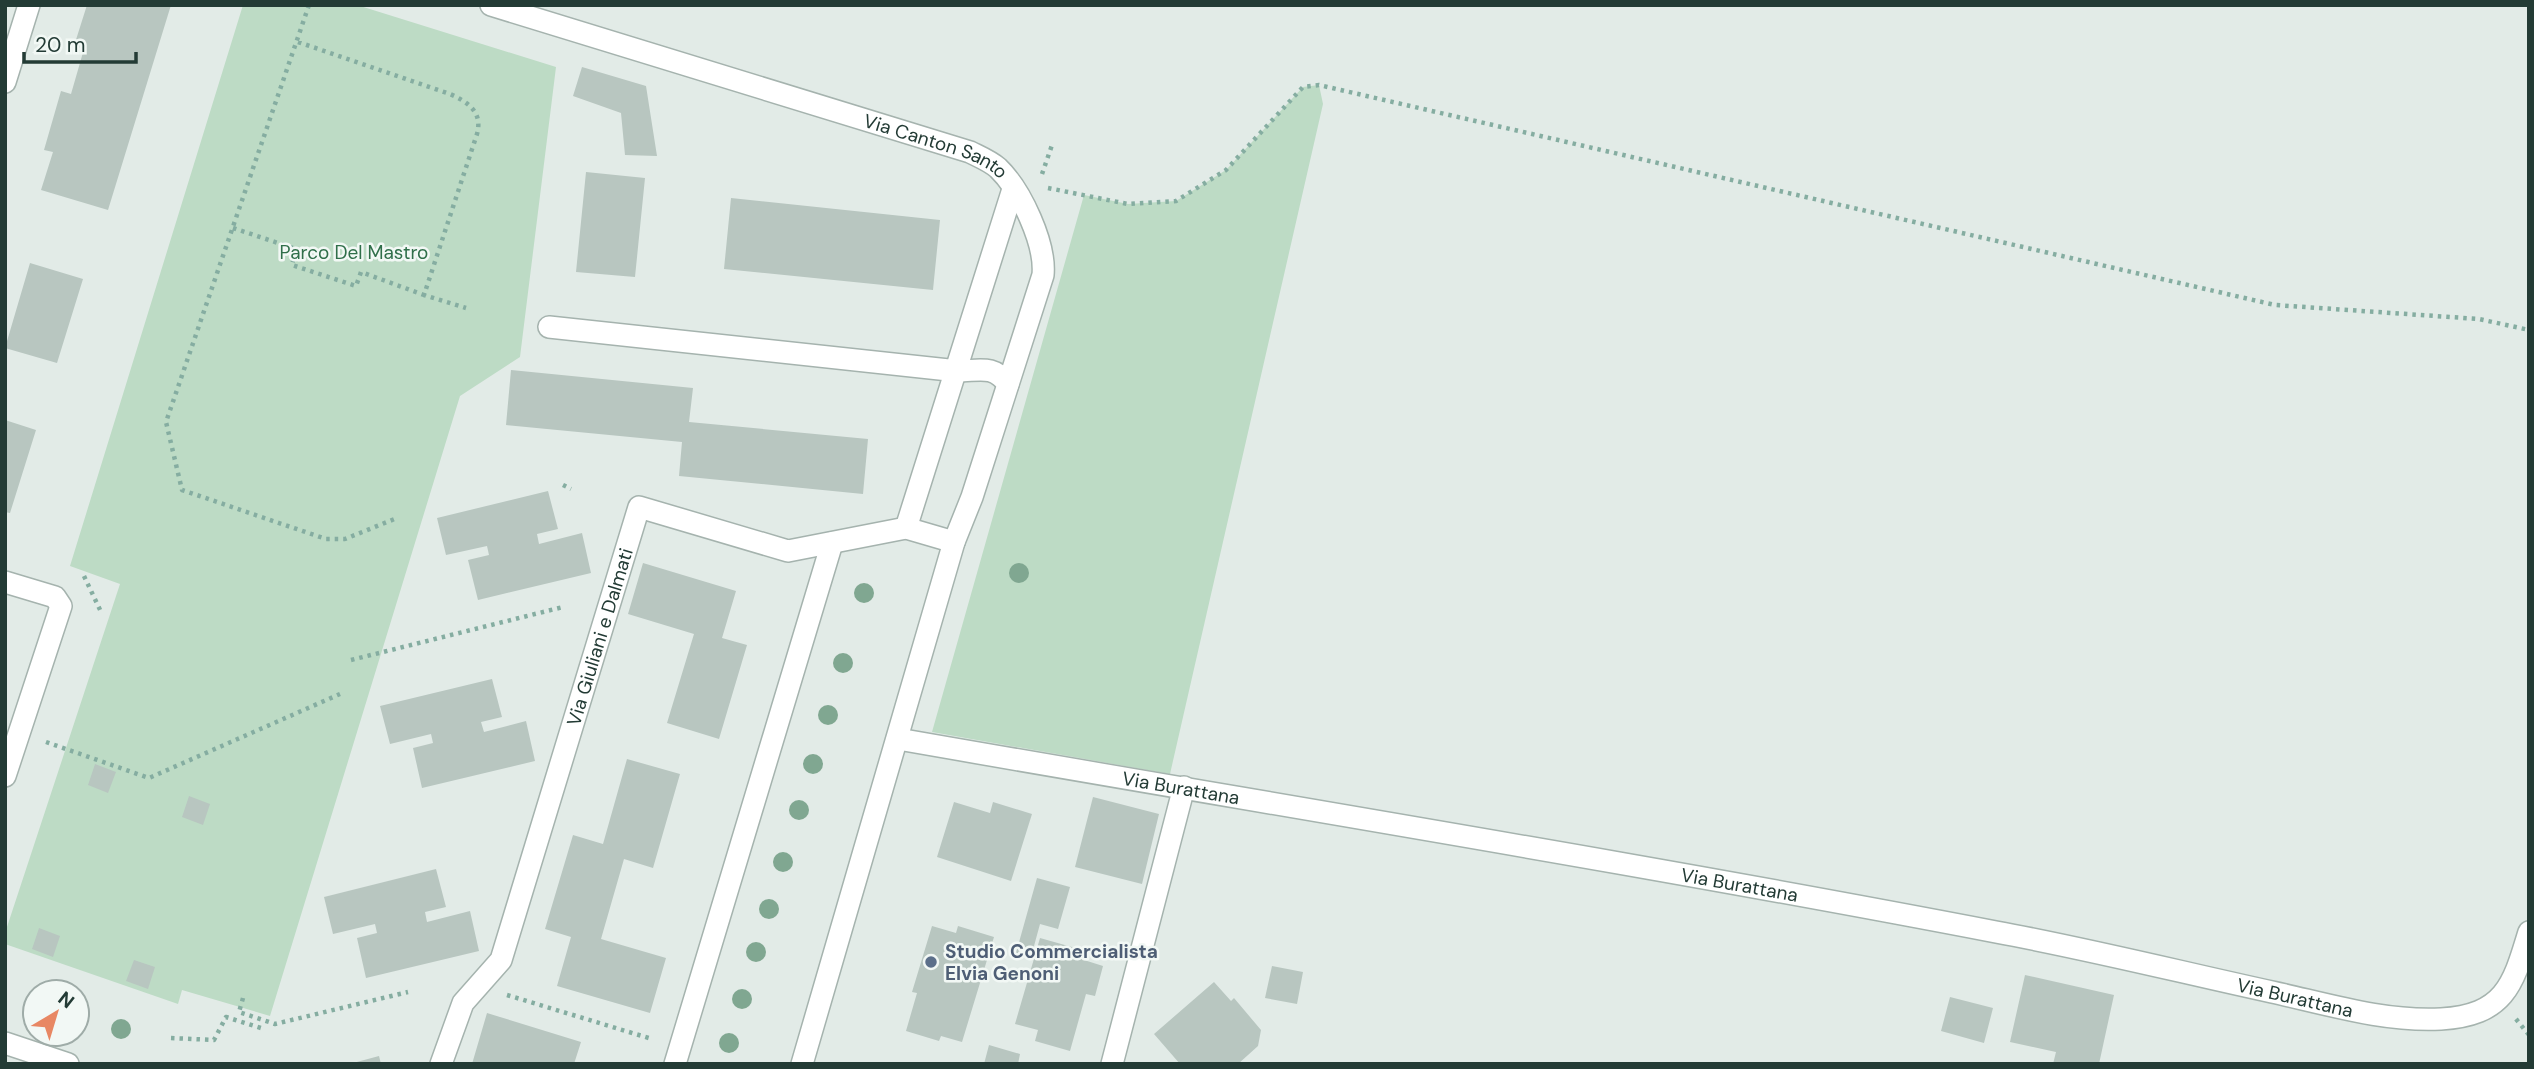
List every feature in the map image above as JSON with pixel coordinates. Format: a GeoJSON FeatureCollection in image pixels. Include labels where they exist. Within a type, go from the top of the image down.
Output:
{"type":"FeatureCollection","features":[{"type":"Feature","properties":{"kind":"street"},"geometry":{"type":"LineString","coordinates":[[5,82],[29,5]]}},
{"type":"Feature","properties":{"kind":"street","name":"Via Canton Santo"},"geometry":{"type":"LineString","coordinates":[[491,5],[536,12],[970,152],[998,169],[1013,189],[1036,230],[1044,257],[1043,275],[972,497],[954,542]]}},
{"type":"Feature","properties":{"kind":"street"},"geometry":{"type":"LineString","coordinates":[[906,528],[958,371],[1013,189]]}},
{"type":"Feature","properties":{"kind":"street"},"geometry":{"type":"LineString","coordinates":[[549,327],[958,371],[991,369],[1008,384]]}},
{"type":"Feature","properties":{"kind":"street","name":"Via Giuliani e Dalmati"},"geometry":{"type":"LineString","coordinates":[[441,1064],[465,1000],[501,960],[639,507],[780,549],[796,550],[906,528],[954,542]]}},
{"type":"Feature","properties":{"kind":"street"},"geometry":{"type":"LineString","coordinates":[[802,1064],[954,542]]}},
{"type":"Feature","properties":{"kind":"street"},"geometry":{"type":"LineString","coordinates":[[675,1064],[832,543]]}},
{"type":"Feature","properties":{"kind":"street"},"geometry":{"type":"LineString","coordinates":[[5,582],[55,597],[61,608],[5,776]]}},
{"type":"Feature","properties":{"kind":"street","name":"Via Burattana"},"geometry":{"type":"LineString","coordinates":[[898,739],[1743,883],[2034,939],[2349,1009],[2404,1018],[2458,1017],[2500,999],[2511,982],[2529,932]]}},
{"type":"Feature","properties":{"kind":"street"},"geometry":{"type":"LineString","coordinates":[[1112,1064],[1184,787]]}},
{"type":"Feature","properties":{"kind":"street"},"geometry":{"type":"LineString","coordinates":[[5,1043],[68,1064]]}},
{"type":"Feature","properties":{"kind":"path"},"geometry":{"type":"LineString","coordinates":[[309,5],[166,422],[182,489],[335,541],[397,518]]}},
{"type":"Feature","properties":{"kind":"path"},"geometry":{"type":"LineString","coordinates":[[298,42],[450,94],[467,102],[476,113],[477,134],[424,295]]}},
{"type":"Feature","properties":{"kind":"path"},"geometry":{"type":"LineString","coordinates":[[1052,145],[1038,186],[1128,204],[1176,201],[1226,170],[1303,87],[1319,85],[2275,305],[2479,319],[2529,330]]}},
{"type":"Feature","properties":{"kind":"path"},"geometry":{"type":"LineString","coordinates":[[233,228],[296,249],[292,265],[356,286],[361,272],[466,308]]}},
{"type":"Feature","properties":{"kind":"path"},"geometry":{"type":"LineString","coordinates":[[563,485],[571,489]]}},
{"type":"Feature","properties":{"kind":"path"},"geometry":{"type":"LineString","coordinates":[[84,576],[102,614]]}},
{"type":"Feature","properties":{"kind":"path"},"geometry":{"type":"LineString","coordinates":[[351,660],[563,607]]}},
{"type":"Feature","properties":{"kind":"path"},"geometry":{"type":"LineString","coordinates":[[59,746],[149,778],[340,694]]}},
{"type":"Feature","properties":{"kind":"path"},"geometry":{"type":"LineString","coordinates":[[243,998],[239,1012],[275,1024],[408,992]]}},
{"type":"Feature","properties":{"kind":"path"},"geometry":{"type":"LineString","coordinates":[[499,993],[656,1040]]}},
{"type":"Feature","properties":{"kind":"path"},"geometry":{"type":"LineString","coordinates":[[171,1038],[214,1040],[220,1034],[226,1017],[264,1029]]}},
{"type":"Feature","properties":{"kind":"green space","name":"Parco Del Mastro"},"geometry":{"type":"Polygon","coordinates":[[[243,5],[357,5],[556,67],[520,357],[460,396],[270,1016],[182,990],[178,1004],[5,944],[5,933],[120,584],[70,566],[243,5]]]}},
{"type":"Feature","properties":{"kind":"green space"},"geometry":{"type":"Polygon","coordinates":[[[1319,85],[1323,104],[1170,774],[932,732],[1084,195],[1128,204],[1176,201],[1226,170],[1303,87],[1319,85]]]}},
{"type":"Feature","properties":{"kind":"building"},"geometry":{"type":"Polygon","coordinates":[[[87,5],[171,5],[108,210],[41,190],[53,152],[44,150],[61,91],[71,94],[84,49],[74,46],[87,5]]]}},
{"type":"Feature","properties":{"kind":"building"},"geometry":{"type":"Polygon","coordinates":[[[582,67],[646,86],[657,156],[625,155],[621,113],[573,96],[582,67]]]}},
{"type":"Feature","properties":{"kind":"building"},"geometry":{"type":"Polygon","coordinates":[[[586,172],[645,178],[635,277],[576,272],[586,172]]]}},
{"type":"Feature","properties":{"kind":"building"},"geometry":{"type":"Polygon","coordinates":[[[731,198],[940,220],[933,290],[724,269],[731,198]]]}},
{"type":"Feature","properties":{"kind":"building"},"geometry":{"type":"Polygon","coordinates":[[[30,263],[83,279],[57,363],[5,348],[30,263]]]}},
{"type":"Feature","properties":{"kind":"building"},"geometry":{"type":"Polygon","coordinates":[[[511,370],[693,388],[689,422],[868,439],[863,494],[679,476],[682,442],[506,425],[511,370]]]}},
{"type":"Feature","properties":{"kind":"building"},"geometry":{"type":"Polygon","coordinates":[[[5,420],[36,430],[10,513],[5,512],[5,420]]]}},
{"type":"Feature","properties":{"kind":"building"},"geometry":{"type":"Polygon","coordinates":[[[548,491],[558,529],[537,534],[539,544],[582,533],[591,573],[478,600],[468,560],[489,555],[487,546],[446,555],[437,518],[548,491]]]}},
{"type":"Feature","properties":{"kind":"building"},"geometry":{"type":"Polygon","coordinates":[[[643,563],[736,591],[722,638],[747,645],[719,739],[667,723],[694,634],[628,614],[643,563]]]}},
{"type":"Feature","properties":{"kind":"building"},"geometry":{"type":"Polygon","coordinates":[[[492,679],[502,717],[481,722],[484,732],[526,721],[535,761],[422,788],[413,748],[433,743],[431,734],[390,744],[380,706],[492,679]]]}},
{"type":"Feature","properties":{"kind":"building"},"geometry":{"type":"Polygon","coordinates":[[[627,759],[680,774],[653,868],[624,859],[601,939],[666,958],[650,1013],[557,986],[571,937],[545,929],[573,835],[603,844],[627,759]]]}},
{"type":"Feature","properties":{"kind":"building"},"geometry":{"type":"Polygon","coordinates":[[[95,764],[116,772],[108,793],[88,785],[95,764]]]}},
{"type":"Feature","properties":{"kind":"building"},"geometry":{"type":"Polygon","coordinates":[[[189,796],[210,804],[203,825],[182,817],[189,796]]]}},
{"type":"Feature","properties":{"kind":"building"},"geometry":{"type":"Polygon","coordinates":[[[1093,797],[1159,814],[1142,884],[1075,867],[1093,797]]]}},
{"type":"Feature","properties":{"kind":"building"},"geometry":{"type":"Polygon","coordinates":[[[954,802],[990,813],[993,802],[1032,814],[1011,881],[937,857],[954,802]]]}},
{"type":"Feature","properties":{"kind":"building"},"geometry":{"type":"Polygon","coordinates":[[[436,869],[446,907],[425,912],[427,922],[470,911],[479,951],[366,978],[357,938],[377,933],[375,924],[333,934],[324,897],[436,869]]]}},
{"type":"Feature","properties":{"kind":"building"},"geometry":{"type":"Polygon","coordinates":[[[1037,878],[1070,887],[1058,929],[1040,924],[1031,957],[1016,953],[1037,878]]]}},
{"type":"Feature","properties":{"kind":"building"},"geometry":{"type":"Polygon","coordinates":[[[932,926],[956,933],[958,926],[994,937],[962,1042],[941,1036],[939,1041],[906,1031],[917,993],[912,992],[932,926]]]}},
{"type":"Feature","properties":{"kind":"building"},"geometry":{"type":"Polygon","coordinates":[[[39,928],[60,936],[53,957],[32,949],[39,928]]]}},
{"type":"Feature","properties":{"kind":"building"},"geometry":{"type":"Polygon","coordinates":[[[1040,938],[1086,951],[1084,960],[1103,966],[1095,996],[1086,994],[1070,1051],[1035,1041],[1038,1030],[1015,1024],[1040,938]]]}},
{"type":"Feature","properties":{"kind":"building"},"geometry":{"type":"Polygon","coordinates":[[[134,960],[155,967],[148,989],[126,981],[134,960]]]}},
{"type":"Feature","properties":{"kind":"building"},"geometry":{"type":"Polygon","coordinates":[[[1272,966],[1303,972],[1297,1004],[1265,998],[1272,966]]]}},
{"type":"Feature","properties":{"kind":"building"},"geometry":{"type":"Polygon","coordinates":[[[2025,975],[2114,995],[2099,1064],[2053,1064],[2056,1052],[2010,1042],[2025,975]]]}},
{"type":"Feature","properties":{"kind":"building"},"geometry":{"type":"Polygon","coordinates":[[[1214,982],[1231,1001],[1234,998],[1261,1030],[1258,1046],[1238,1064],[1180,1064],[1154,1034],[1214,982]]]}},
{"type":"Feature","properties":{"kind":"building"},"geometry":{"type":"Polygon","coordinates":[[[1950,997],[1993,1008],[1984,1043],[1941,1031],[1950,997]]]}},
{"type":"Feature","properties":{"kind":"building"},"geometry":{"type":"Polygon","coordinates":[[[487,1013],[581,1042],[574,1064],[472,1064],[487,1013]]]}},
{"type":"Feature","properties":{"kind":"building"},"geometry":{"type":"Polygon","coordinates":[[[989,1045],[1020,1054],[1018,1064],[984,1064],[989,1045]]]}},
{"type":"Feature","properties":{"kind":"building"},"geometry":{"type":"Polygon","coordinates":[[[379,1056],[381,1064],[353,1064],[353,1063],[379,1056]]]}},
{"type":"Feature","properties":{"kind":"place","name":"Studio Commercialista Elvia Genoni"},"geometry":{"type":"Point","coordinates":[931,962]}}]}
